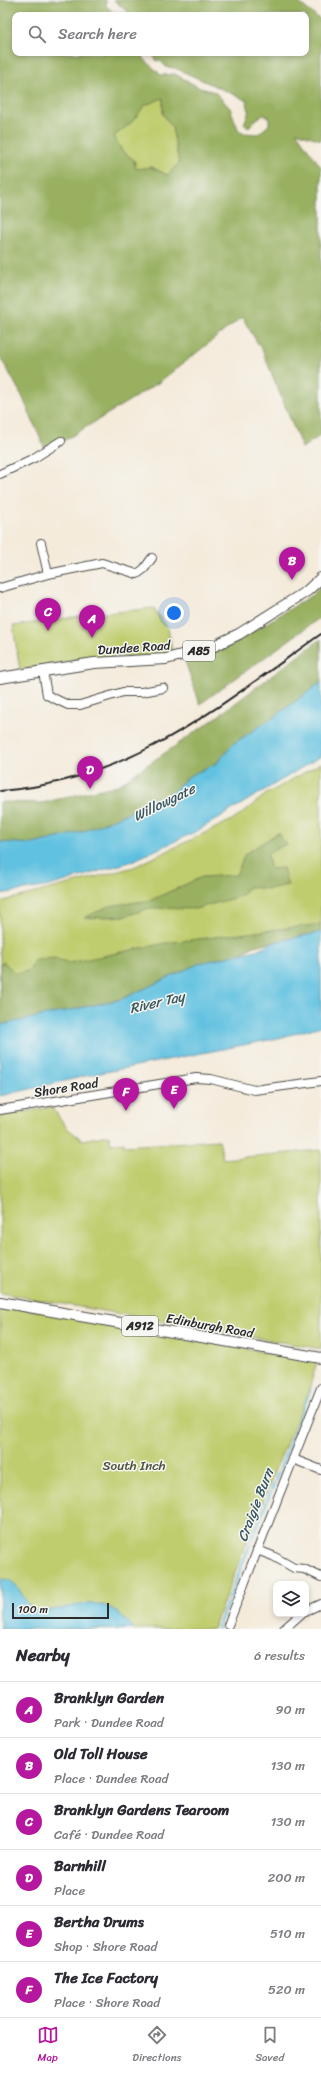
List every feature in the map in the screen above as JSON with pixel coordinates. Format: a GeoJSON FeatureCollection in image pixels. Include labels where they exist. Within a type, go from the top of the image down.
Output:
{"type":"FeatureCollection","features":[{"type":"Feature","properties":{"kind":"main road","name":"Dundee Road"},"geometry":{"type":"LineString","coordinates":[[0,678],[94,663],[166,659],[212,647],[239,634],[307,591],[321,578]]}},
{"type":"Feature","properties":{"kind":"main road","name":"Edinburgh Road"},"geometry":{"type":"LineString","coordinates":[[0,1302],[321,1358]]}},
{"type":"Feature","properties":{"kind":"street"},"geometry":{"type":"LineString","coordinates":[[0,474],[34,458],[61,441]]}},
{"type":"Feature","properties":{"kind":"street"},"geometry":{"type":"LineString","coordinates":[[41,543],[48,574]]}},
{"type":"Feature","properties":{"kind":"street"},"geometry":{"type":"LineString","coordinates":[[0,588],[48,574],[102,563],[137,574],[144,569],[152,558]]}},
{"type":"Feature","properties":{"kind":"street"},"geometry":{"type":"LineString","coordinates":[[43,671],[47,695],[68,705],[80,705],[123,692],[142,692],[163,688]]}},
{"type":"Feature","properties":{"kind":"street","name":"Shore Road"},"geometry":{"type":"LineString","coordinates":[[0,1110],[196,1078],[211,1079],[254,1090],[321,1081]]}},
{"type":"Feature","properties":{"kind":"street"},"geometry":{"type":"LineString","coordinates":[[228,1625],[320,1392]]}},
{"type":"Feature","properties":{"kind":"street"},"geometry":{"type":"LineString","coordinates":[[293,1459],[321,1470]]}},
{"type":"Feature","properties":{"kind":"street"},"geometry":{"type":"LineString","coordinates":[[257,1550],[273,1556],[294,1568],[304,1569],[321,1576]]}},
{"type":"Feature","properties":{"kind":"street"},"geometry":{"type":"LineString","coordinates":[[309,1610],[321,1604]]}},
{"type":"Feature","properties":{"kind":"street"},"geometry":{"type":"LineString","coordinates":[[284,1629],[298,1617]]}},
{"type":"Feature","properties":{"kind":"green space"},"geometry":{"type":"Polygon","coordinates":[[[0,0],[106,0],[106,6],[113,12],[12,12],[12,56],[142,56],[161,75],[175,74],[200,88],[215,92],[230,108],[238,129],[243,133],[258,134],[269,125],[269,117],[263,115],[255,120],[249,127],[244,124],[249,111],[246,100],[175,68],[166,67],[160,60],[157,61],[153,56],[309,56],[309,12],[128,12],[114,0],[295,0],[321,20],[321,140],[296,132],[321,167],[321,435],[302,448],[263,352],[242,317],[158,383],[62,442],[44,447],[22,396],[0,356],[0,0]],[[163,98],[145,105],[131,123],[114,136],[122,151],[134,160],[136,169],[151,167],[167,175],[179,163],[172,127],[163,114],[163,98]]]}},
{"type":"Feature","properties":{"kind":"green space"},"geometry":{"type":"Polygon","coordinates":[[[163,98],[163,114],[172,127],[179,163],[167,175],[151,167],[136,170],[134,160],[122,151],[114,136],[131,123],[145,105],[163,98]]]}},
{"type":"Feature","properties":{"kind":"green space"},"geometry":{"type":"Polygon","coordinates":[[[321,586],[321,617],[200,704],[185,661],[234,643],[311,596],[321,586]]]}},
{"type":"Feature","properties":{"kind":"green space"},"geometry":{"type":"Polygon","coordinates":[[[153,608],[168,628],[173,655],[92,657],[20,670],[13,626],[80,616],[153,608]]]}},
{"type":"Feature","properties":{"kind":"green space"},"geometry":{"type":"Polygon","coordinates":[[[321,639],[321,682],[277,715],[234,743],[217,763],[189,776],[169,795],[148,801],[130,812],[82,832],[33,844],[0,842],[0,802],[42,803],[118,785],[210,722],[321,639]]]}},
{"type":"Feature","properties":{"kind":"green space"},"geometry":{"type":"Polygon","coordinates":[[[321,763],[321,924],[0,990],[0,902],[134,867],[236,818],[265,795],[321,763]]]}},
{"type":"Feature","properties":{"kind":"green space"},"geometry":{"type":"Polygon","coordinates":[[[278,833],[286,844],[267,854],[271,869],[283,868],[288,885],[268,889],[248,887],[241,896],[195,909],[150,908],[126,916],[84,918],[109,906],[151,900],[202,877],[236,875],[245,854],[278,833]]]}},
{"type":"Feature","properties":{"kind":"green space"},"geometry":{"type":"Polygon","coordinates":[[[321,924],[321,932],[254,946],[242,953],[200,963],[122,999],[0,1025],[0,964],[4,962],[16,974],[30,970],[34,960],[54,958],[69,963],[165,943],[321,924]]]}},
{"type":"Feature","properties":{"kind":"green space"},"geometry":{"type":"Polygon","coordinates":[[[52,1107],[67,1128],[82,1140],[109,1135],[111,1144],[124,1142],[125,1146],[219,1140],[223,1159],[321,1150],[321,1349],[0,1293],[0,1116],[52,1107]]]}},
{"type":"Feature","properties":{"kind":"green space","name":"South Inch"},"geometry":{"type":"Polygon","coordinates":[[[0,1304],[317,1362],[306,1399],[275,1470],[213,1629],[0,1629],[0,1304]]]}},
{"type":"Feature","properties":{"kind":"water","name":"Willowgate"},"geometry":{"type":"Polygon","coordinates":[[[321,682],[321,756],[197,831],[130,862],[49,886],[0,894],[0,842],[33,844],[82,832],[130,812],[148,801],[169,795],[189,776],[217,763],[234,743],[277,715],[321,682]]]}},
{"type":"Feature","properties":{"kind":"water","name":"River Tay"},"geometry":{"type":"Polygon","coordinates":[[[321,932],[321,1026],[279,1038],[90,1075],[0,1096],[0,1025],[122,999],[200,963],[257,950],[275,942],[321,932]]]}},
{"type":"Feature","properties":{"kind":"water"},"geometry":{"type":"Polygon","coordinates":[[[0,1579],[13,1582],[31,1608],[37,1611],[52,1610],[77,1605],[100,1604],[110,1608],[121,1616],[133,1629],[0,1629],[0,1579]]]}},
{"type":"Feature","properties":{"kind":"waterway","name":"Craigie Burn"},"geometry":{"type":"LineString","coordinates":[[217,1629],[311,1389]]}},
{"type":"Feature","properties":{"kind":"railway"},"geometry":{"type":"LineString","coordinates":[[0,791],[47,784],[91,773],[132,756],[171,736],[209,713],[321,634]]}},
{"type":"Feature","properties":{"kind":"place","name":"Old Toll House"},"geometry":{"type":"Point","coordinates":[292,580]}},
{"type":"Feature","properties":{"kind":"place","name":"Branklyn Gardens Tearoom"},"geometry":{"type":"Point","coordinates":[48,631]}},
{"type":"Feature","properties":{"kind":"place","name":"Branklyn Garden"},"geometry":{"type":"Point","coordinates":[92,638]}},
{"type":"Feature","properties":{"kind":"place","name":"Barnhill"},"geometry":{"type":"Point","coordinates":[90,789]}},
{"type":"Feature","properties":{"kind":"place","name":"Bertha Drums"},"geometry":{"type":"Point","coordinates":[174,1109]}},
{"type":"Feature","properties":{"kind":"place","name":"The Ice Factory"},"geometry":{"type":"Point","coordinates":[126,1111]}}]}
